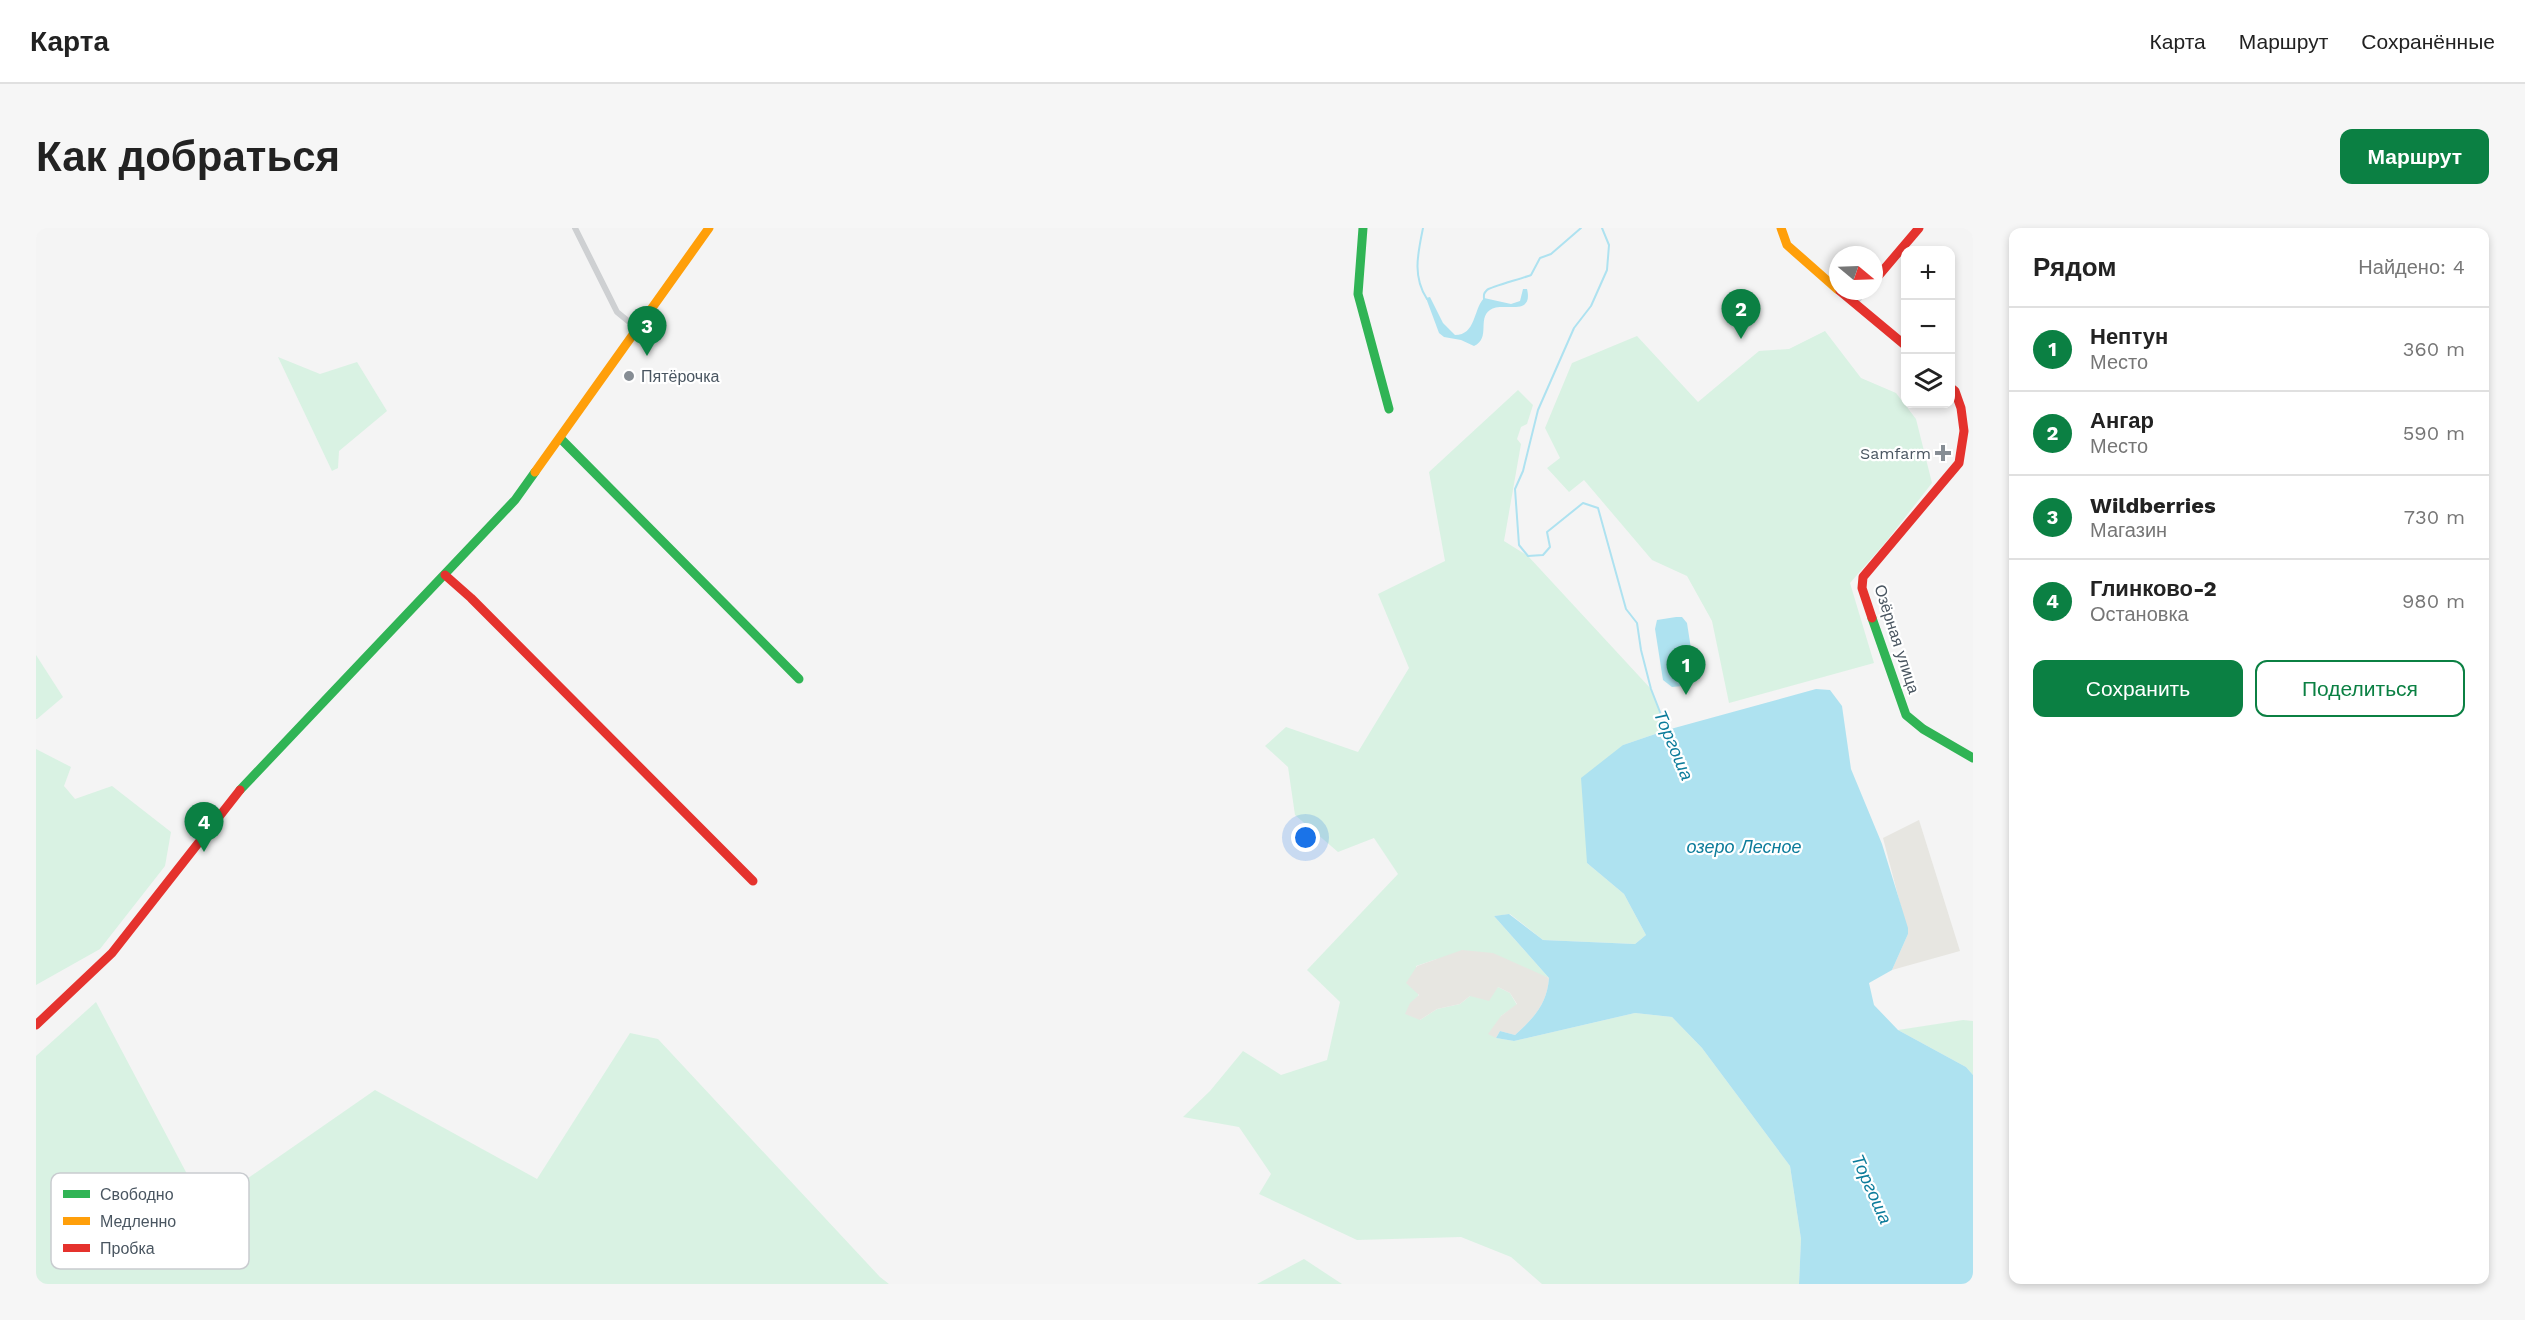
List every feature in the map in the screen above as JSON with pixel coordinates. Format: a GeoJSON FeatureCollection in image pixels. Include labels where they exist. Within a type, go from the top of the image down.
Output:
{"type":"FeatureCollection","features":[{"type":"Feature","properties":{"kind":"street"},"geometry":{"type":"LineString","coordinates":[[575,228],[617,312],[639,330]]}},
{"type":"Feature","properties":{"kind":"street"},"geometry":{"type":"LineString","coordinates":[[36,1023],[98,968],[125,938],[225,807],[261,766],[515,500],[639,330],[709,228]]}},
{"type":"Feature","properties":{"kind":"street"},"geometry":{"type":"LineString","coordinates":[[1364,228],[1358,294],[1389,409]]}},
{"type":"Feature","properties":{"kind":"street"},"geometry":{"type":"LineString","coordinates":[[1780,228],[1787,245],[1829,281]]}},
{"type":"Feature","properties":{"kind":"street"},"geometry":{"type":"LineString","coordinates":[[1883,270],[1919,228]]}},
{"type":"Feature","properties":{"kind":"street"},"geometry":{"type":"LineString","coordinates":[[1851,300],[1901,343]]}},
{"type":"Feature","properties":{"kind":"street","name":"Озёрная улица"},"geometry":{"type":"LineString","coordinates":[[1955,391],[1961,408],[1964,431],[1959,463],[1870,568],[1863,578],[1862,588],[1906,715],[1923,729],[1973,758]]}},
{"type":"Feature","properties":{"kind":"street"},"geometry":{"type":"LineString","coordinates":[[561,439],[799,679]]}},
{"type":"Feature","properties":{"kind":"street"},"geometry":{"type":"LineString","coordinates":[[444,575],[471,598],[753,881]]}},
{"type":"Feature","properties":{"kind":"green space"},"geometry":{"type":"Polygon","coordinates":[[[1825,331],[1861,378],[1896,393],[1901,400],[1901,408],[1908,408],[1916,419],[1932,483],[1850,583],[1874,663],[1729,703],[1712,621],[1687,576],[1652,560],[1584,480],[1569,492],[1547,468],[1560,458],[1545,428],[1572,363],[1637,336],[1698,402],[1759,351],[1789,349],[1825,331]]]}},
{"type":"Feature","properties":{"kind":"green space"},"geometry":{"type":"Polygon","coordinates":[[[278,357],[320,374],[357,362],[387,411],[339,451],[338,468],[332,471],[278,357]]]}},
{"type":"Feature","properties":{"kind":"green space"},"geometry":{"type":"Polygon","coordinates":[[[1518,390],[1533,405],[1527,424],[1521,427],[1517,439],[1521,444],[1504,541],[1528,556],[1651,689],[1667,730],[1623,745],[1587,863],[1624,894],[1646,935],[1635,944],[1543,940],[1510,914],[1494,916],[1549,978],[1532,972],[1437,959],[1416,966],[1420,1020],[1437,1009],[1460,1004],[1470,996],[1498,987],[1510,993],[1517,1005],[1501,1016],[1496,1038],[1514,1041],[1635,1013],[1672,1017],[1702,1048],[1790,1166],[1801,1239],[1799,1284],[1542,1284],[1511,1257],[1461,1237],[1357,1240],[1259,1194],[1271,1174],[1239,1127],[1183,1117],[1210,1091],[1243,1051],[1281,1075],[1327,1060],[1340,1002],[1307,970],[1398,874],[1374,838],[1338,852],[1295,815],[1288,767],[1265,746],[1286,727],[1358,752],[1409,668],[1378,594],[1445,561],[1429,472],[1518,390]]]}},
{"type":"Feature","properties":{"kind":"green space"},"geometry":{"type":"Polygon","coordinates":[[[36,655],[63,697],[37,719],[36,719],[36,655]]]}},
{"type":"Feature","properties":{"kind":"green space"},"geometry":{"type":"Polygon","coordinates":[[[36,749],[71,767],[64,786],[75,799],[112,786],[171,832],[165,866],[100,949],[36,985],[36,749]]]}},
{"type":"Feature","properties":{"kind":"green space"},"geometry":{"type":"Polygon","coordinates":[[[96,1002],[186,1173],[51,1173],[51,1269],[249,1269],[249,1177],[375,1090],[537,1179],[630,1033],[658,1039],[889,1284],[36,1284],[36,1056],[96,1002]]]}},
{"type":"Feature","properties":{"kind":"green space"},"geometry":{"type":"Polygon","coordinates":[[[1963,1020],[1973,1021],[1973,1075],[1966,1067],[1898,1030],[1963,1020]]]}},
{"type":"Feature","properties":{"kind":"green space"},"geometry":{"type":"Polygon","coordinates":[[[1304,1259],[1342,1284],[1257,1284],[1304,1259]]]}},
{"type":"Feature","properties":{"kind":"sand"},"geometry":{"type":"Polygon","coordinates":[[[1919,820],[1960,951],[1892,970],[1908,934],[1883,838],[1919,820]]]}},
{"type":"Feature","properties":{"kind":"sand"},"geometry":{"type":"Polygon","coordinates":[[[1462,950],[1493,953],[1549,978],[1546,995],[1538,1010],[1515,1035],[1500,1031],[1496,1038],[1488,1034],[1501,1016],[1517,1004],[1510,993],[1498,987],[1489,1001],[1470,996],[1460,1004],[1437,1009],[1420,1020],[1405,1014],[1410,1003],[1419,995],[1406,983],[1417,966],[1462,950]]]}},
{"type":"Feature","properties":{"kind":"water"},"geometry":{"type":"Polygon","coordinates":[[[1523,289],[1527,289],[1526,303],[1515,307],[1495,308],[1486,314],[1482,338],[1474,346],[1461,340],[1444,337],[1439,333],[1426,298],[1430,297],[1443,323],[1455,335],[1462,334],[1471,326],[1484,298],[1511,304],[1520,301],[1523,289]]]}},
{"type":"Feature","properties":{"kind":"water"},"geometry":{"type":"Polygon","coordinates":[[[1682,617],[1687,623],[1696,681],[1672,687],[1663,680],[1655,629],[1657,620],[1682,617]]]}},
{"type":"Feature","properties":{"kind":"water","name":"озеро Лесное"},"geometry":{"type":"Polygon","coordinates":[[[1816,689],[1830,690],[1842,706],[1851,769],[1882,844],[1908,928],[1908,934],[1892,970],[1869,983],[1874,1005],[1898,1030],[1966,1067],[1973,1075],[1973,1284],[1799,1284],[1801,1239],[1790,1166],[1702,1048],[1672,1017],[1635,1013],[1514,1041],[1496,1038],[1500,1031],[1515,1035],[1528,1023],[1546,995],[1549,978],[1494,916],[1509,914],[1543,940],[1635,944],[1646,935],[1624,894],[1587,863],[1581,778],[1623,745],[1667,730],[1816,689]]]}},
{"type":"Feature","properties":{"kind":"waterway","name":"Торгоша"},"geometry":{"type":"LineString","coordinates":[[1423,228],[1417,264],[1419,282],[1427,299]]}},
{"type":"Feature","properties":{"kind":"waterway","name":"Торгоша"},"geometry":{"type":"LineString","coordinates":[[1484,300],[1487,290],[1531,275],[1540,258],[1551,254],[1581,228]]}},
{"type":"Feature","properties":{"kind":"waterway","name":"Торгоша"},"geometry":{"type":"LineString","coordinates":[[1602,228],[1609,245],[1607,270],[1591,306],[1574,328],[1538,410],[1523,471],[1515,489],[1519,545],[1528,556],[1543,555],[1550,547],[1547,532],[1583,503],[1598,508],[1626,609],[1637,623],[1651,689],[1667,730]]}},
{"type":"Feature","properties":{"kind":"traffic: fast"},"geometry":{"type":"LineString","coordinates":[[1363,228],[1358,294],[1389,409]]}},
{"type":"Feature","properties":{"kind":"traffic: fast"},"geometry":{"type":"LineString","coordinates":[[561,439],[799,679]]}},
{"type":"Feature","properties":{"kind":"traffic: fast"},"geometry":{"type":"LineString","coordinates":[[240,790],[515,500],[535,472]]}},
{"type":"Feature","properties":{"kind":"traffic: fast"},"geometry":{"type":"LineString","coordinates":[[1872,618],[1906,715],[1923,729],[1973,758]]}},
{"type":"Feature","properties":{"kind":"traffic: slow"},"geometry":{"type":"LineString","coordinates":[[535,472],[709,228]]}},
{"type":"Feature","properties":{"kind":"traffic: slow"},"geometry":{"type":"LineString","coordinates":[[1781,228],[1787,245],[1829,282]]}},
{"type":"Feature","properties":{"kind":"traffic: jam"},"geometry":{"type":"LineString","coordinates":[[1883,270],[1919,228]]}},
{"type":"Feature","properties":{"kind":"traffic: jam"},"geometry":{"type":"LineString","coordinates":[[1851,300],[1901,342]]}},
{"type":"Feature","properties":{"kind":"traffic: jam"},"geometry":{"type":"LineString","coordinates":[[1872,618],[1862,588],[1863,577],[1959,463],[1964,431],[1961,408],[1955,391]]}},
{"type":"Feature","properties":{"kind":"traffic: jam"},"geometry":{"type":"LineString","coordinates":[[445,575],[471,598],[753,881]]}},
{"type":"Feature","properties":{"kind":"traffic: jam"},"geometry":{"type":"LineString","coordinates":[[36,1025],[112,953],[240,790]]}},
{"type":"Feature","properties":{"kind":"place","name":"Ангар"},"geometry":{"type":"Point","coordinates":[1741,339]}},
{"type":"Feature","properties":{"kind":"place","name":"Wildberries"},"geometry":{"type":"Point","coordinates":[647,356]}},
{"type":"Feature","properties":{"kind":"place","name":"Пятёрочка"},"geometry":{"type":"Point","coordinates":[629,376]}},
{"type":"Feature","properties":{"kind":"place","name":"Samfarm"},"geometry":{"type":"Point","coordinates":[1943,453]}},
{"type":"Feature","properties":{"kind":"place","name":"Нептун"},"geometry":{"type":"Point","coordinates":[1686,695]}},
{"type":"Feature","properties":{"kind":"place","name":"Глинково-2"},"geometry":{"type":"Point","coordinates":[204,852]}}]}
